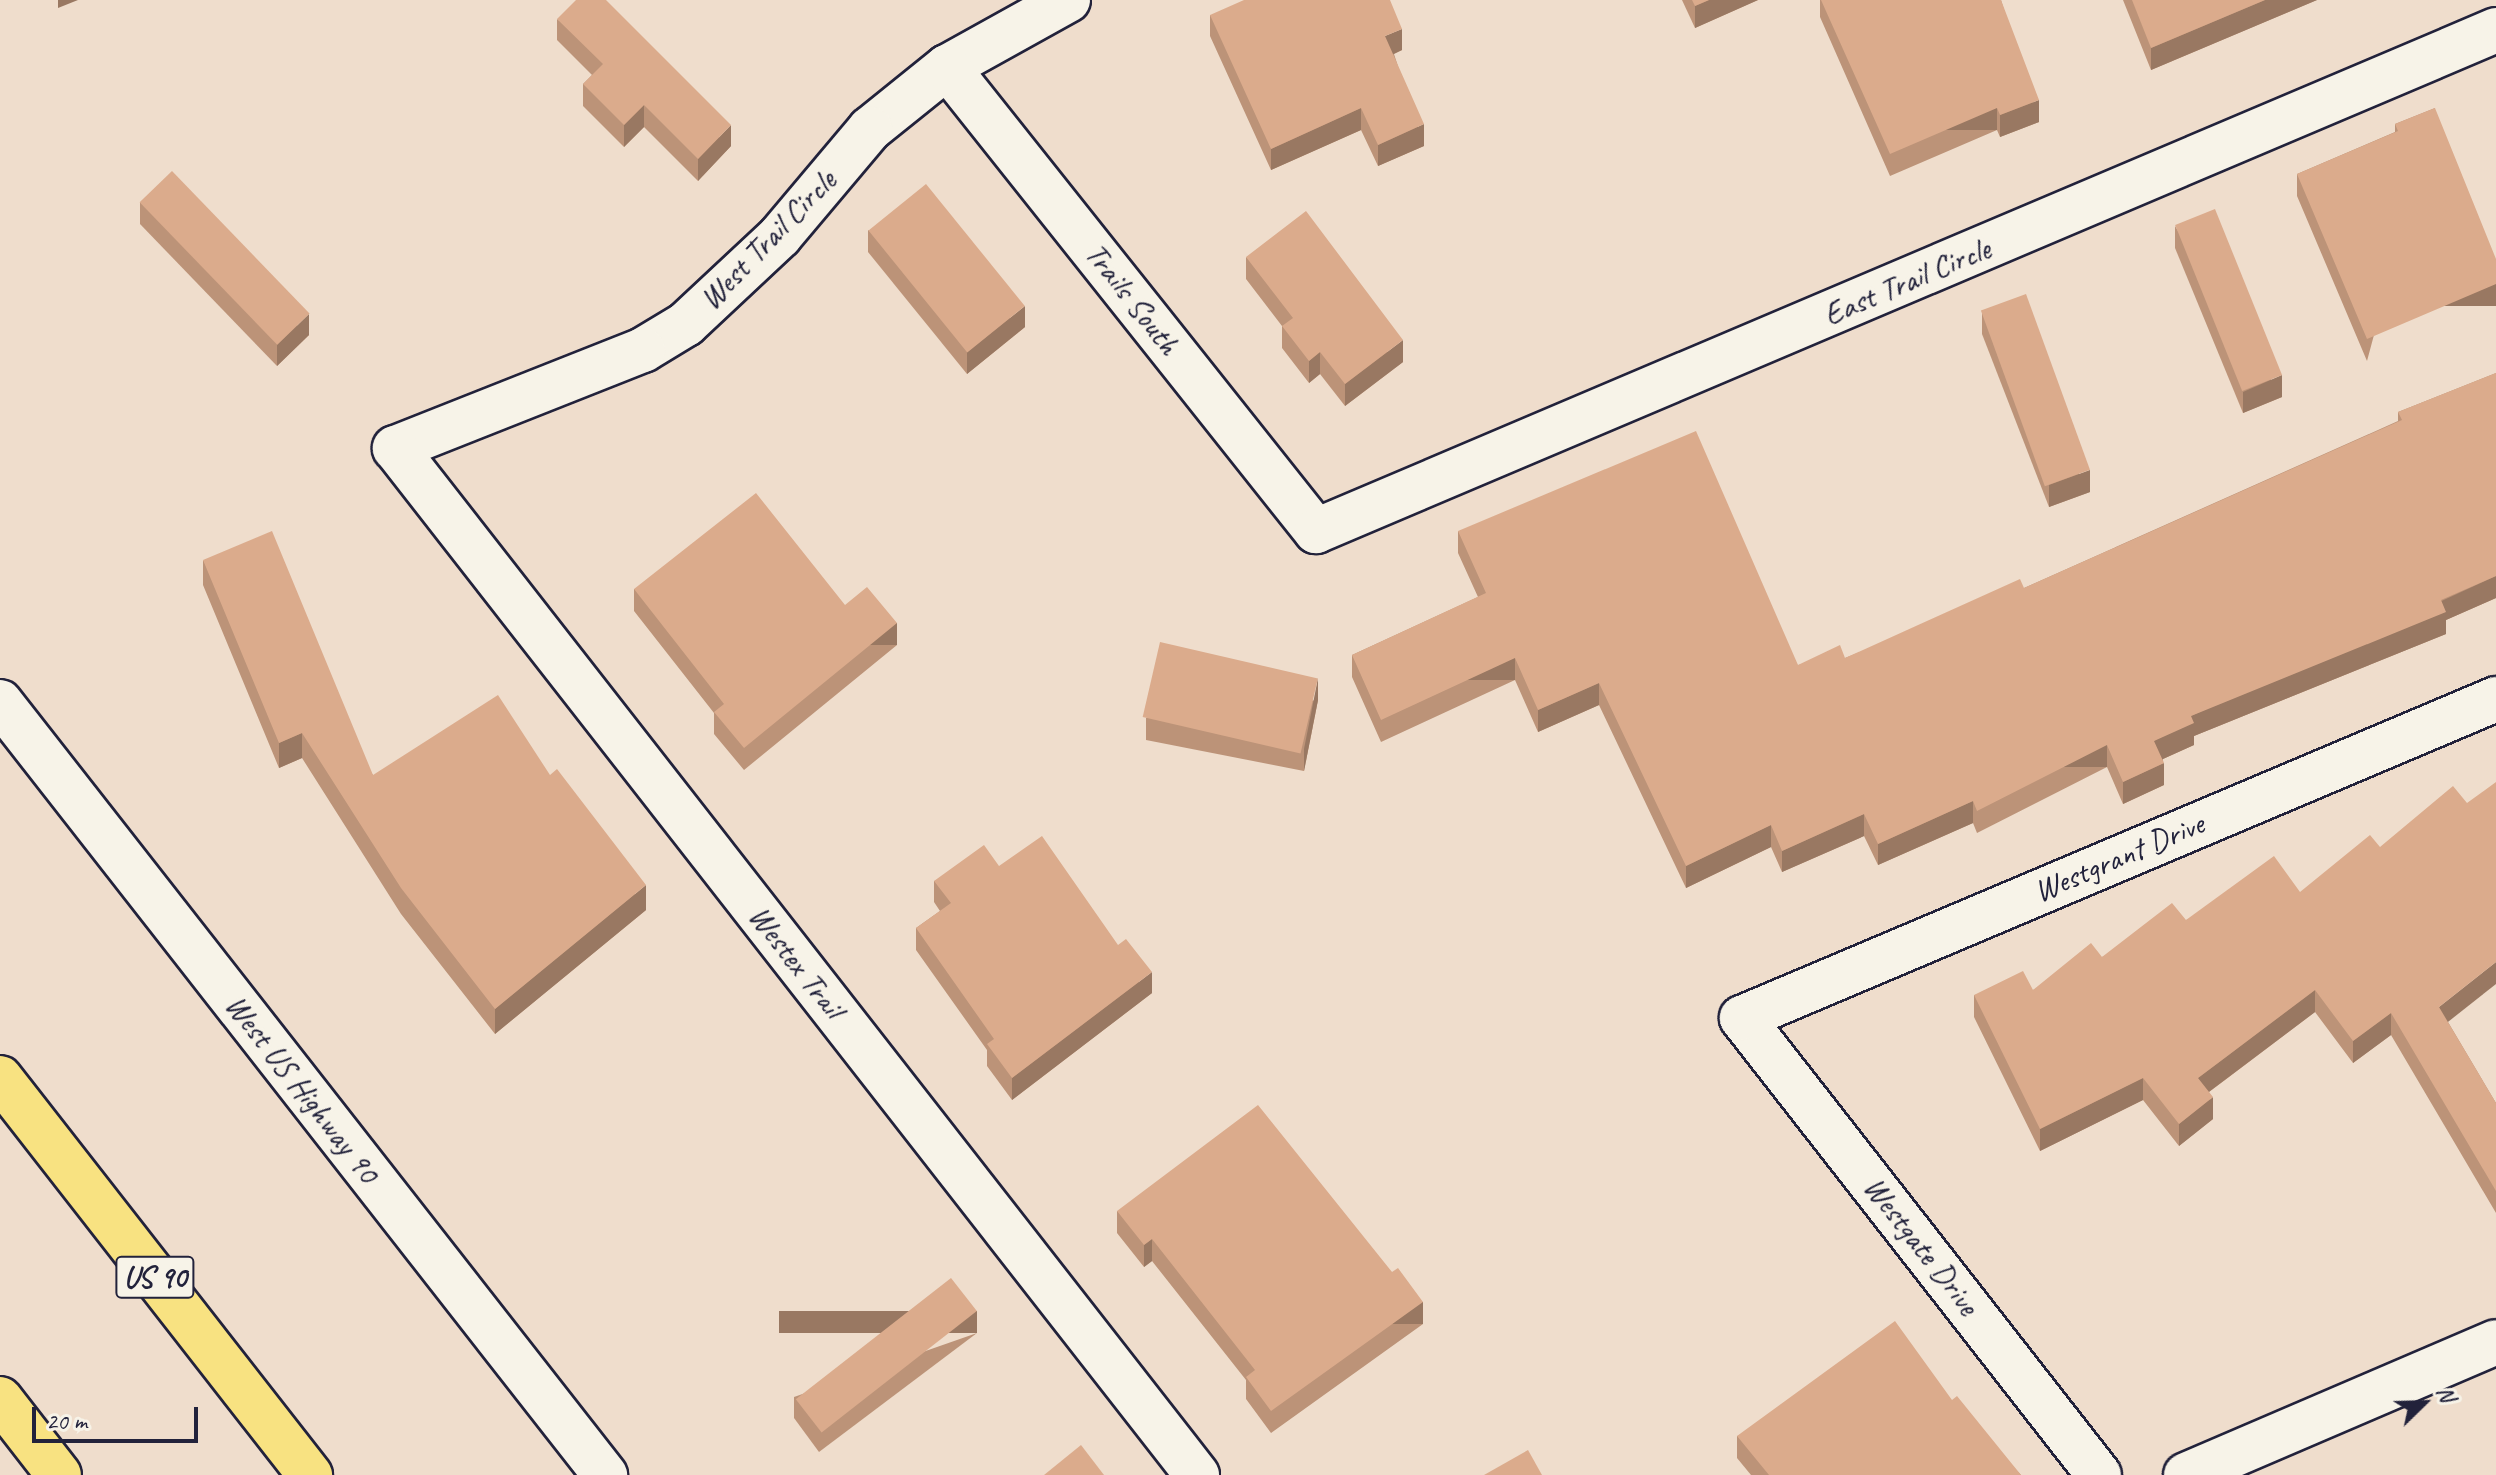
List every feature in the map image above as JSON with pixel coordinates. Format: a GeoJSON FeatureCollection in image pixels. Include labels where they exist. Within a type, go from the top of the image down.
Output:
{"type":"FeatureCollection","features":[{"type":"Feature","properties":{"kind":"highway","name":"US 90"},"geometry":{"type":"LineString","coordinates":[[0,1078],[310,1475]]}},
{"type":"Feature","properties":{"kind":"highway"},"geometry":{"type":"LineString","coordinates":[[0,1399],[59,1475]]}},
{"type":"Feature","properties":{"kind":"street","name":"West Trail Circle"},"geometry":{"type":"LineString","coordinates":[[395,448],[643,350],[686,324],[780,236],[870,129],[947,67],[1068,0]]}},
{"type":"Feature","properties":{"kind":"street","name":"East Trail Circle"},"geometry":{"type":"LineString","coordinates":[[1316,531],[2496,30]]}},
{"type":"Feature","properties":{"kind":"street","name":"Trails South"},"geometry":{"type":"LineString","coordinates":[[947,67],[1316,531]]}},
{"type":"Feature","properties":{"kind":"street","name":"Westex Trail"},"geometry":{"type":"LineString","coordinates":[[395,448],[1197,1475]]}},
{"type":"Feature","properties":{"kind":"street","name":"Westgrant Drive"},"geometry":{"type":"LineString","coordinates":[[1742,1018],[2496,699]]}},
{"type":"Feature","properties":{"kind":"street","name":"West US Highway 90"},"geometry":{"type":"LineString","coordinates":[[0,702],[605,1475]]}},
{"type":"Feature","properties":{"kind":"street","name":"Westgate Drive"},"geometry":{"type":"LineString","coordinates":[[1742,1018],[2099,1475]]}},
{"type":"Feature","properties":{"kind":"street"},"geometry":{"type":"LineString","coordinates":[[2186,1475],[2496,1342]]}},
{"type":"Feature","properties":{"kind":"building"},"geometry":{"type":"Polygon","coordinates":[[[576,0],[606,0],[731,125],[698,159],[644,105],[624,125],[583,84],[603,64],[557,19],[576,0]]]}},
{"type":"Feature","properties":{"kind":"building"},"geometry":{"type":"Polygon","coordinates":[[[1244,0],[1390,0],[1402,29],[1385,36],[1424,124],[1378,145],[1361,108],[1271,149],[1210,15],[1244,0]]]}},
{"type":"Feature","properties":{"kind":"building"},"geometry":{"type":"Polygon","coordinates":[[[1692,0],[1709,0],[1695,6],[1692,0]]]}},
{"type":"Feature","properties":{"kind":"building"},"geometry":{"type":"Polygon","coordinates":[[[1821,0],[2001,0],[2039,100],[2000,115],[1997,108],[1890,154],[1821,0]]]}},
{"type":"Feature","properties":{"kind":"building"},"geometry":{"type":"Polygon","coordinates":[[[2132,0],[2265,0],[2151,48],[2132,0]]]}},
{"type":"Feature","properties":{"kind":"building"},"geometry":{"type":"Polygon","coordinates":[[[2435,108],[2496,259],[2496,284],[2367,339],[2297,174],[2398,131],[2395,124],[2435,108]]]}},
{"type":"Feature","properties":{"kind":"building"},"geometry":{"type":"Polygon","coordinates":[[[172,171],[310,313],[277,345],[140,202],[172,171]]]}},
{"type":"Feature","properties":{"kind":"building"},"geometry":{"type":"Polygon","coordinates":[[[926,184],[1025,306],[967,353],[868,231],[926,184]]]}},
{"type":"Feature","properties":{"kind":"building"},"geometry":{"type":"Polygon","coordinates":[[[2215,209],[2282,375],[2242,391],[2175,225],[2215,209]]]}},
{"type":"Feature","properties":{"kind":"building"},"geometry":{"type":"Polygon","coordinates":[[[1306,211],[1403,340],[1345,384],[1320,352],[1309,361],[1282,326],[1293,318],[1246,257],[1306,211]]]}},
{"type":"Feature","properties":{"kind":"building"},"geometry":{"type":"Polygon","coordinates":[[[2026,294],[2090,470],[2045,486],[1981,310],[2026,294]]]}},
{"type":"Feature","properties":{"kind":"building"},"geometry":{"type":"Polygon","coordinates":[[[2496,373],[2496,576],[2441,600],[2446,612],[2191,716],[2194,723],[2154,741],[2164,763],[2123,782],[2107,745],[1977,811],[1973,801],[1878,844],[1864,814],[1782,851],[1771,825],[1686,866],[1599,683],[1538,710],[1515,658],[1381,720],[1352,655],[1486,593],[1458,531],[1696,431],[1798,665],[1840,645],[1845,658],[2020,579],[2024,588],[2402,420],[2398,412],[2496,373]]]}},
{"type":"Feature","properties":{"kind":"building"},"geometry":{"type":"Polygon","coordinates":[[[756,493],[845,605],[867,587],[897,623],[744,748],[714,712],[724,704],[634,589],[756,493]]]}},
{"type":"Feature","properties":{"kind":"building"},"geometry":{"type":"Polygon","coordinates":[[[272,531],[373,775],[498,695],[550,775],[557,769],[646,885],[495,1009],[401,888],[302,733],[279,743],[203,560],[272,531]]]}},
{"type":"Feature","properties":{"kind":"building"},"geometry":{"type":"Polygon","coordinates":[[[1160,642],[1318,678],[1301,753],[1143,717],[1160,642]]]}},
{"type":"Feature","properties":{"kind":"building"},"geometry":{"type":"Polygon","coordinates":[[[2496,782],[2496,962],[2439,1007],[2496,1103],[2496,1191],[2391,1013],[2353,1041],[2315,990],[2198,1078],[2213,1097],[2179,1124],[2143,1078],[2040,1129],[1974,995],[2023,971],[2033,990],[2091,943],[2102,957],[2172,903],[2186,920],[2274,856],[2300,892],[2370,835],[2380,847],[2453,786],[2467,803],[2496,782]]]}},
{"type":"Feature","properties":{"kind":"building"},"geometry":{"type":"Polygon","coordinates":[[[1042,836],[1118,945],[1126,939],[1152,972],[1012,1078],[987,1044],[994,1039],[916,928],[951,903],[934,881],[984,845],[999,866],[1042,836]]]}},
{"type":"Feature","properties":{"kind":"building"},"geometry":{"type":"Polygon","coordinates":[[[1258,1105],[1392,1272],[1398,1268],[1423,1302],[1271,1411],[1246,1377],[1255,1370],[1152,1239],[1144,1245],[1117,1211],[1258,1105]]]}},
{"type":"Feature","properties":{"kind":"building"},"geometry":{"type":"Polygon","coordinates":[[[951,1278],[977,1311],[822,1432],[796,1399],[951,1278]]]}},
{"type":"Feature","properties":{"kind":"building"},"geometry":{"type":"Polygon","coordinates":[[[1895,1321],[1952,1400],[1957,1396],[2021,1475],[1769,1475],[1737,1436],[1895,1321]]]}},
{"type":"Feature","properties":{"kind":"building"},"geometry":{"type":"Polygon","coordinates":[[[1081,1445],[1104,1475],[1044,1475],[1081,1445]]]}},
{"type":"Feature","properties":{"kind":"building"},"geometry":{"type":"Polygon","coordinates":[[[1528,1450],[1542,1475],[1484,1475],[1528,1450]]]}}]}
